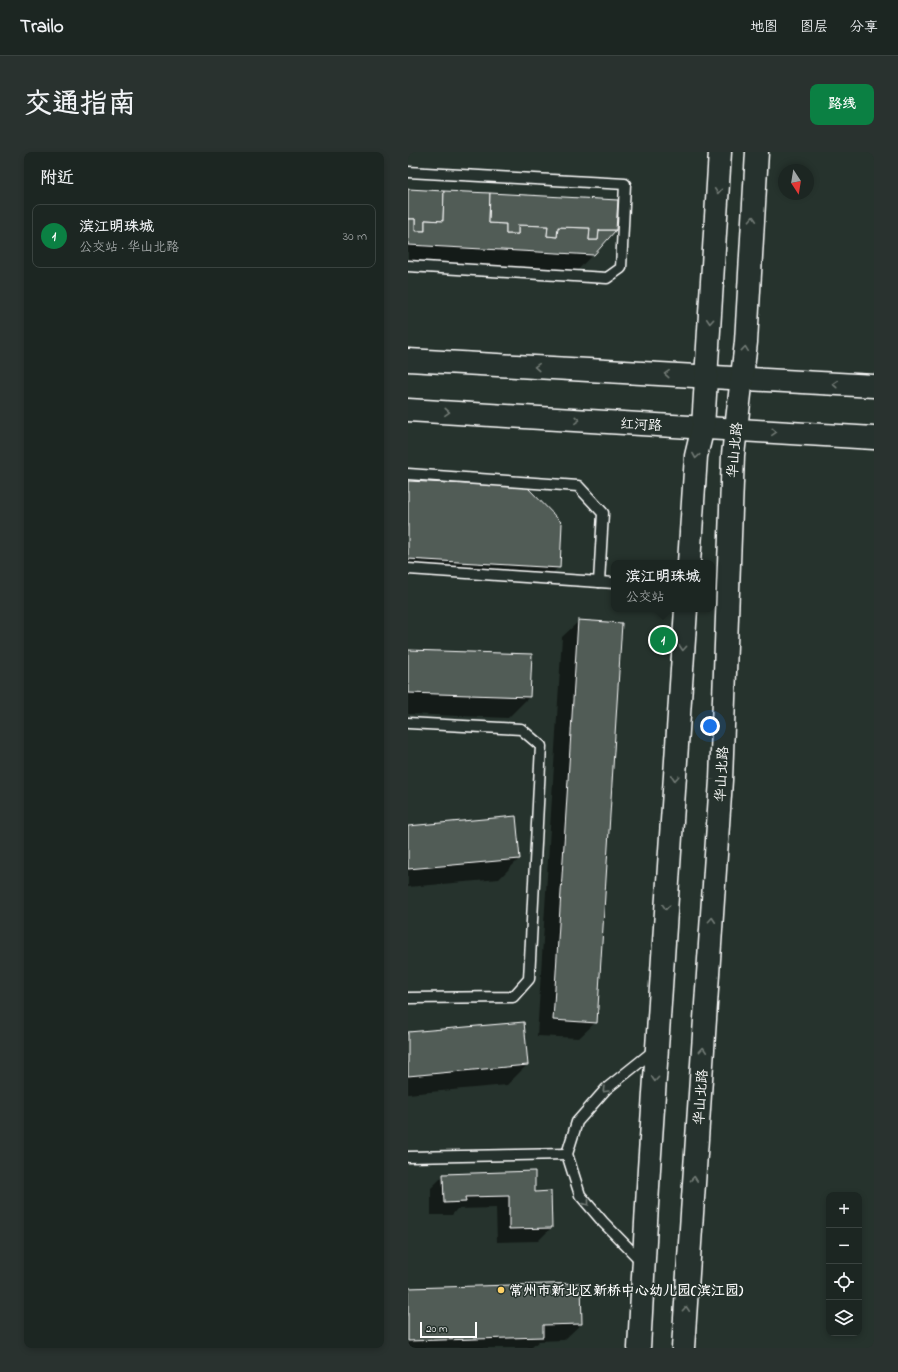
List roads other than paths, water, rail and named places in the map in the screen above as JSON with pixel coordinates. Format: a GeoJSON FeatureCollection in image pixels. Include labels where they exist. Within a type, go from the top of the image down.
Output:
{"type":"FeatureCollection","features":[{"type":"Feature","properties":{"kind":"main road"},"geometry":{"type":"LineString","coordinates":[[689,560],[696,456],[703,427],[720,152]]}},
{"type":"Feature","properties":{"kind":"main road","name":"华山北路"},"geometry":{"type":"LineString","coordinates":[[683,1348],[721,780],[733,455],[746,342],[757,152]]}},
{"type":"Feature","properties":{"kind":"main road"},"geometry":{"type":"LineString","coordinates":[[408,360],[874,386]]}},
{"type":"Feature","properties":{"kind":"main road","name":"红河路"},"geometry":{"type":"LineString","coordinates":[[408,410],[874,438]]}},
{"type":"Feature","properties":{"kind":"main road"},"geometry":{"type":"LineString","coordinates":[[639,1348],[686,612]]}},
{"type":"Feature","properties":{"kind":"lane"},"geometry":{"type":"LineString","coordinates":[[408,172],[625,184],[621,268],[607,278],[408,266]]}},
{"type":"Feature","properties":{"kind":"lane"},"geometry":{"type":"LineString","coordinates":[[408,474],[578,486],[603,513],[599,582]]}},
{"type":"Feature","properties":{"kind":"lane"},"geometry":{"type":"LineString","coordinates":[[408,569],[611,583]]}},
{"type":"Feature","properties":{"kind":"lane"},"geometry":{"type":"LineString","coordinates":[[408,723],[521,728],[541,746],[529,979],[513,997],[408,998]]}},
{"type":"Feature","properties":{"kind":"lane"},"geometry":{"type":"LineString","coordinates":[[644,1264],[603,1222],[580,1195],[567,1154],[577,1122],[606,1089],[657,1047]]}},
{"type":"Feature","properties":{"kind":"lane"},"geometry":{"type":"LineString","coordinates":[[408,1157],[567,1154]]}},
{"type":"Feature","properties":{"kind":"place","name":"滨江明珠城"},"geometry":{"type":"Point","coordinates":[663,640]}},
{"type":"Feature","properties":{"kind":"place","name":"常州市新北区新桥中心幼儿园(滨江园)"},"geometry":{"type":"Point","coordinates":[501,1290]}}]}
